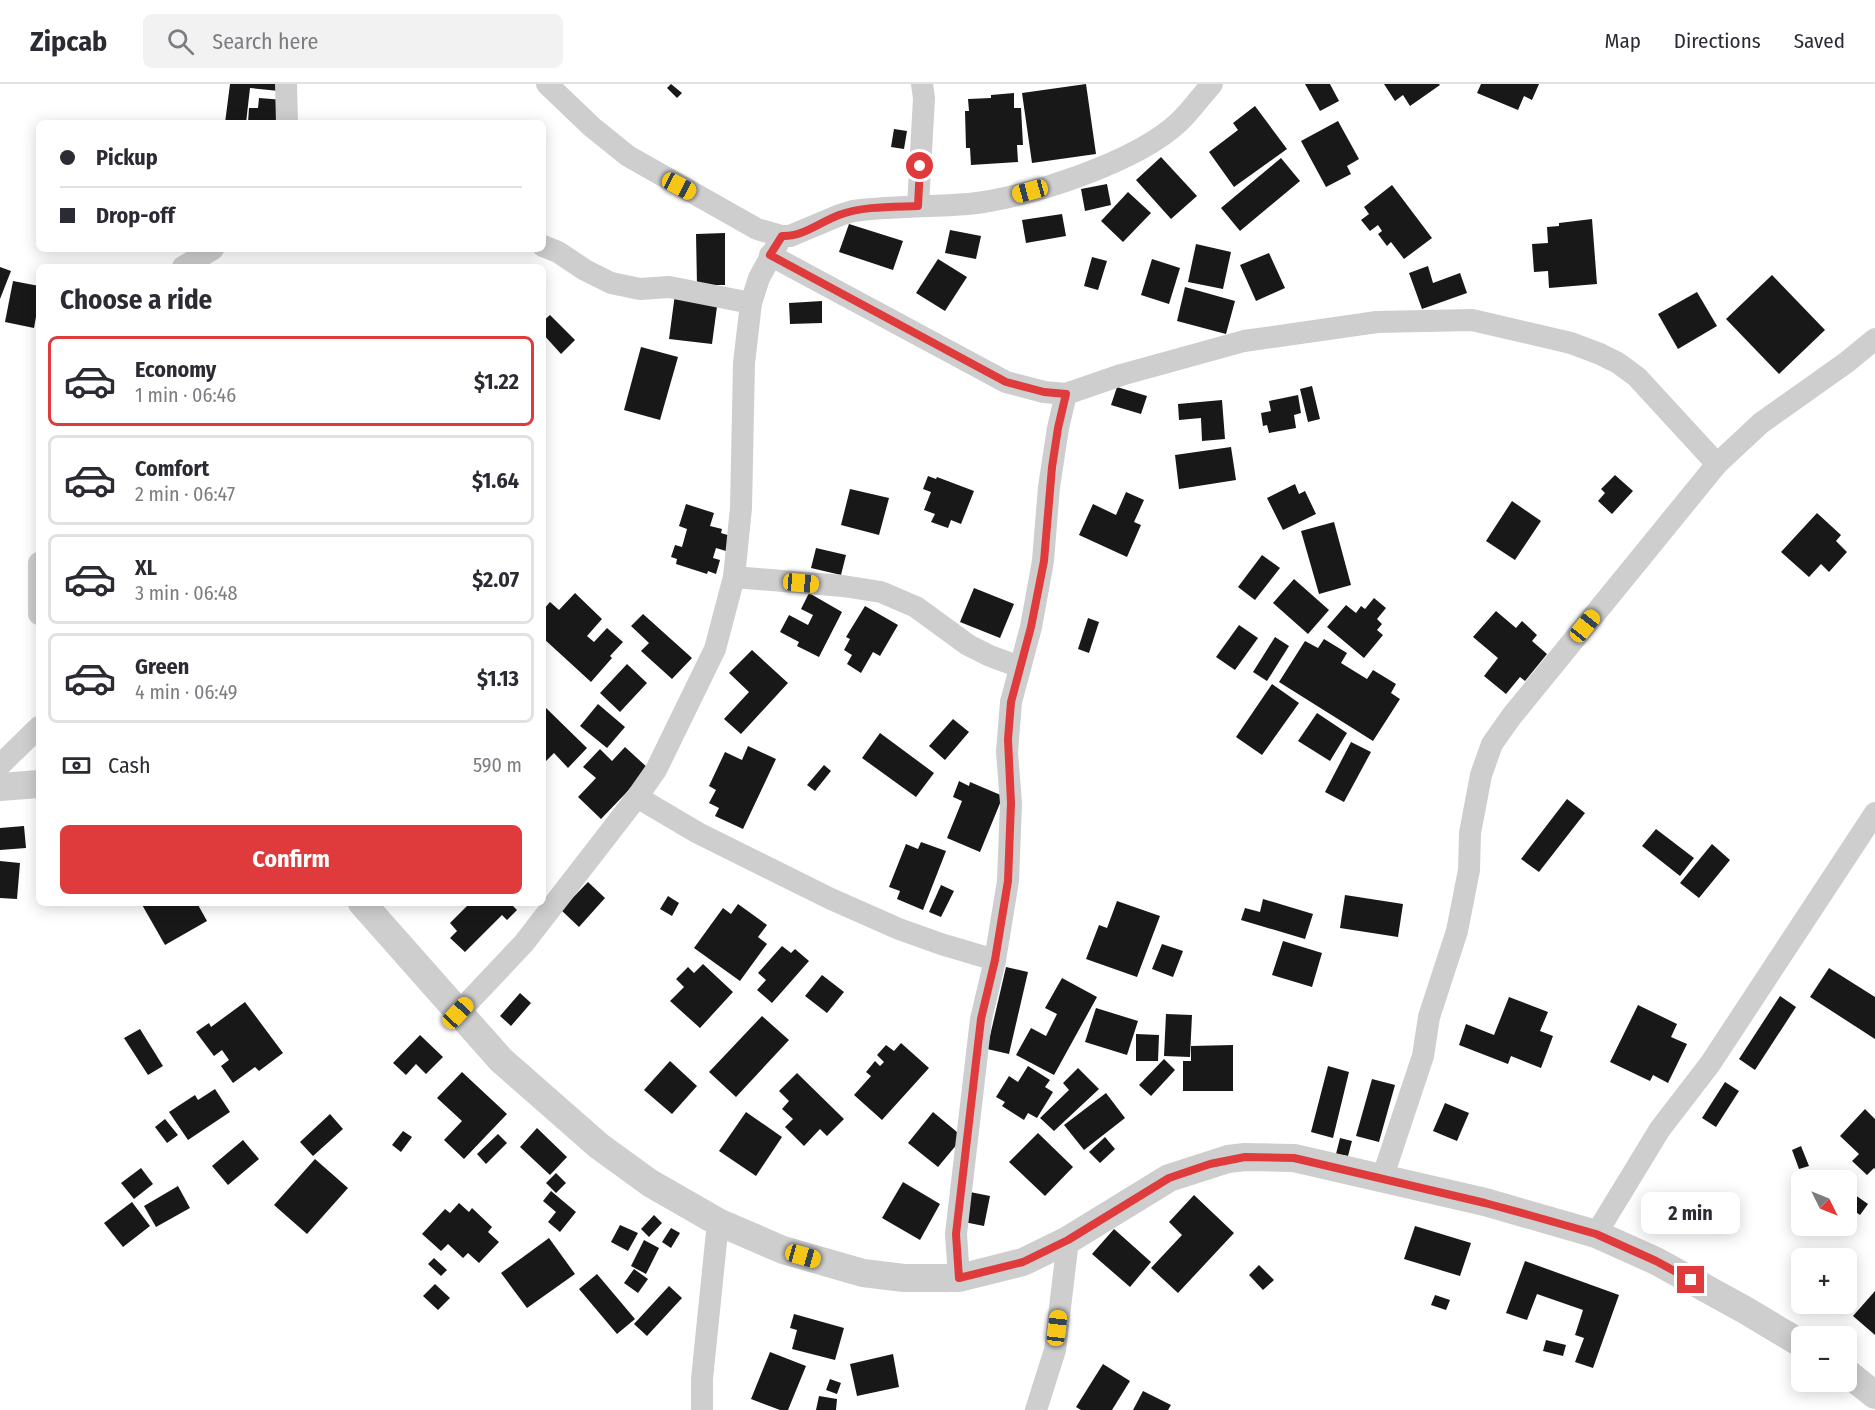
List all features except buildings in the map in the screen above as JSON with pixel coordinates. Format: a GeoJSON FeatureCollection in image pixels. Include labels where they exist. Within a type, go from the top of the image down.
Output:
{"type":"FeatureCollection","features":[{"type":"Feature","properties":{"kind":"street"},"geometry":{"type":"LineString","coordinates":[[286,84],[287,120]]}},
{"type":"Feature","properties":{"kind":"street"},"geometry":{"type":"LineString","coordinates":[[918,206],[924,98],[922,84]]}},
{"type":"Feature","properties":{"kind":"street"},"geometry":{"type":"LineString","coordinates":[[458,1013],[524,943],[637,797],[656,770],[716,649],[734,577],[741,508],[744,363],[751,303],[759,278],[776,245],[853,211],[969,203],[1012,196],[1119,161],[1173,127],[1212,84]]}},
{"type":"Feature","properties":{"kind":"street"},"geometry":{"type":"LineString","coordinates":[[555,86],[628,156],[757,229],[776,245],[1006,382],[1044,392],[1066,394],[1121,375],[1244,341],[1377,322],[1472,320],[1536,333],[1571,343],[1618,363],[1637,377],[1717,464]]}},
{"type":"Feature","properties":{"kind":"street"},"geometry":{"type":"LineString","coordinates":[[546,247],[610,283],[640,289],[669,287],[751,303]]}},
{"type":"Feature","properties":{"kind":"street"},"geometry":{"type":"LineString","coordinates":[[188,264],[208,252]]}},
{"type":"Feature","properties":{"kind":"street"},"geometry":{"type":"LineString","coordinates":[[1382,1179],[1423,1056],[1429,1017],[1457,931],[1469,870],[1470,833],[1478,786],[1492,744],[1717,464],[1761,423],[1847,362],[1875,339]]}},
{"type":"Feature","properties":{"kind":"street"},"geometry":{"type":"LineString","coordinates":[[959,1278],[956,1247],[959,1206],[981,1019],[995,960],[1008,881],[1011,803],[1007,752],[1008,726],[1011,702],[1031,627],[1044,561],[1053,457],[1066,394]]}},
{"type":"Feature","properties":{"kind":"street"},"geometry":{"type":"LineString","coordinates":[[734,577],[843,586],[881,592],[916,607],[968,645],[1020,667]]}},
{"type":"Feature","properties":{"kind":"street"},"geometry":{"type":"LineString","coordinates":[[0,765],[36,730]]}},
{"type":"Feature","properties":{"kind":"street"},"geometry":{"type":"LineString","coordinates":[[0,786],[36,784]]}},
{"type":"Feature","properties":{"kind":"street"},"geometry":{"type":"LineString","coordinates":[[637,797],[698,832],[831,899],[899,929],[995,960]]}},
{"type":"Feature","properties":{"kind":"street"},"geometry":{"type":"LineString","coordinates":[[1596,1234],[1660,1129],[1710,1064],[1875,813]]}},
{"type":"Feature","properties":{"kind":"street"},"geometry":{"type":"LineString","coordinates":[[365,906],[501,1060],[599,1146],[650,1183],[718,1222],[783,1250],[863,1273],[904,1278],[959,1278],[1023,1262],[1068,1240],[1169,1178],[1228,1159],[1294,1158],[1485,1203],[1596,1234],[1656,1261],[1791,1337]]}},
{"type":"Feature","properties":{"kind":"street"},"geometry":{"type":"LineString","coordinates":[[702,1410],[702,1379],[718,1222]]}},
{"type":"Feature","properties":{"kind":"street"},"geometry":{"type":"LineString","coordinates":[[1036,1410],[1054,1350],[1068,1240]]}},
{"type":"Feature","properties":{"kind":"street"},"geometry":{"type":"LineString","coordinates":[[1857,1381],[1875,1395]]}},
{"type":"Feature","properties":{"kind":"route"},"geometry":{"type":"LineString","coordinates":[[920,166],[918,206],[853,211],[840,215],[800,234],[782,236],[770,255],[1006,382],[1044,392],[1066,394],[1049,487],[1044,561],[1031,627],[1011,702],[1008,726],[1007,752],[1011,803],[1008,881],[995,960],[981,1019],[956,1234],[959,1278],[1023,1262],[1068,1240],[1169,1178],[1228,1159],[1245,1157],[1294,1158],[1529,1215],[1596,1234],[1656,1261],[1691,1280]]}}]}
